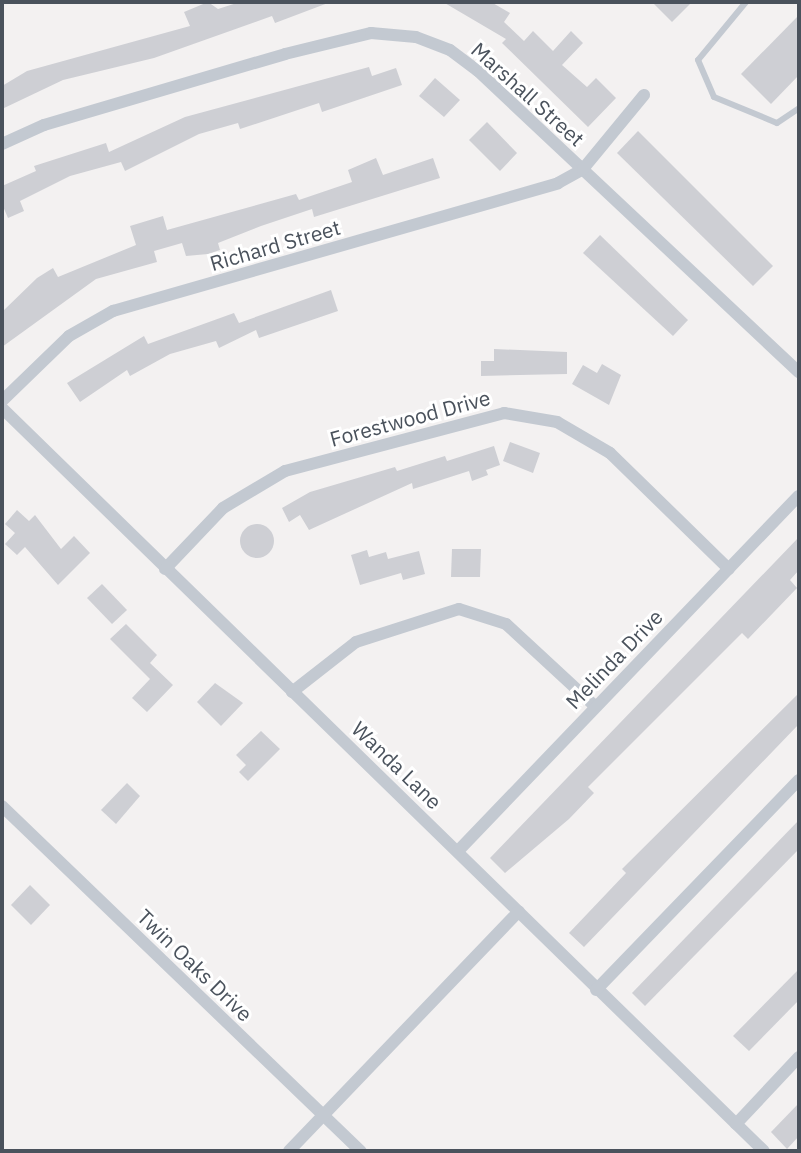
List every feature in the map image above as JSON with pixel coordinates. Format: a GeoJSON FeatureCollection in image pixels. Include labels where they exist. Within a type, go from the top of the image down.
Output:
{"type":"FeatureCollection","features":[{"type":"Feature","properties":{"kind":"street","name":"Marshall Street"},"geometry":{"type":"LineString","coordinates":[[2,144],[44,125],[285,54],[393,33],[450,50],[583,169],[799,372]]}},
{"type":"Feature","properties":{"kind":"street"},"geometry":{"type":"LineString","coordinates":[[583,169],[644,95]]}},
{"type":"Feature","properties":{"kind":"street","name":"Richard Street"},"geometry":{"type":"LineString","coordinates":[[2,401],[69,336],[113,311],[531,193],[583,169]]}},
{"type":"Feature","properties":{"kind":"street","name":"Wanda Lane"},"geometry":{"type":"LineString","coordinates":[[2,408],[764,1151]]}},
{"type":"Feature","properties":{"kind":"street","name":"Forestwood Drive"},"geometry":{"type":"LineString","coordinates":[[166,569],[223,508],[285,471],[504,413],[556,422],[610,453],[729,569]]}},
{"type":"Feature","properties":{"kind":"street","name":"Melinda Drive"},"geometry":{"type":"LineString","coordinates":[[458,851],[799,496]]}},
{"type":"Feature","properties":{"kind":"street"},"geometry":{"type":"LineString","coordinates":[[292,692],[356,642],[459,609],[506,624],[595,706]]}},
{"type":"Feature","properties":{"kind":"street"},"geometry":{"type":"LineString","coordinates":[[596,990],[799,779]]}},
{"type":"Feature","properties":{"kind":"street","name":"Twin Oaks Drive"},"geometry":{"type":"LineString","coordinates":[[2,806],[361,1151]]}},
{"type":"Feature","properties":{"kind":"street"},"geometry":{"type":"LineString","coordinates":[[289,1151],[519,911]]}},
{"type":"Feature","properties":{"kind":"street"},"geometry":{"type":"LineString","coordinates":[[736,1124],[799,1057]]}},
{"type":"Feature","properties":{"kind":"lane"},"geometry":{"type":"LineString","coordinates":[[746,2],[698,60],[714,97],[777,123],[799,108]]}},
{"type":"Feature","properties":{"kind":"building"},"geometry":{"type":"Polygon","coordinates":[[[208,2],[218,9],[240,2],[328,3],[275,23],[272,16],[154,58],[63,80],[2,109],[2,86],[27,71],[190,26],[184,12],[208,2]]]}},
{"type":"Feature","properties":{"kind":"building"},"geometry":{"type":"Polygon","coordinates":[[[443,2],[491,2],[510,13],[504,22],[524,41],[533,31],[553,51],[571,31],[583,43],[562,65],[587,87],[596,78],[616,98],[588,127],[502,43],[506,39],[443,2]]]}},
{"type":"Feature","properties":{"kind":"building"},"geometry":{"type":"Polygon","coordinates":[[[652,2],[692,2],[672,22],[652,2]]]}},
{"type":"Feature","properties":{"kind":"building"},"geometry":{"type":"Polygon","coordinates":[[[799,15],[799,75],[771,104],[741,74],[799,15]]]}},
{"type":"Feature","properties":{"kind":"building"},"geometry":{"type":"Polygon","coordinates":[[[369,67],[372,76],[396,68],[402,85],[322,112],[319,103],[240,129],[238,123],[199,134],[125,171],[121,162],[70,176],[20,201],[24,211],[8,218],[2,204],[2,186],[36,171],[34,166],[106,143],[109,152],[185,117],[369,67]]]}},
{"type":"Feature","properties":{"kind":"building"},"geometry":{"type":"Polygon","coordinates":[[[435,78],[460,100],[444,117],[419,96],[435,78]]]}},
{"type":"Feature","properties":{"kind":"building"},"geometry":{"type":"Polygon","coordinates":[[[487,122],[517,153],[500,171],[469,140],[487,122]]]}},
{"type":"Feature","properties":{"kind":"building"},"geometry":{"type":"Polygon","coordinates":[[[638,131],[773,266],[753,286],[617,153],[638,131]]]}},
{"type":"Feature","properties":{"kind":"building"},"geometry":{"type":"Polygon","coordinates":[[[376,158],[383,175],[433,158],[440,178],[314,217],[312,209],[218,243],[220,250],[208,254],[186,256],[182,243],[154,251],[157,262],[96,279],[2,347],[2,312],[37,278],[53,268],[58,277],[136,245],[130,226],[163,216],[167,230],[296,194],[299,200],[352,182],[348,170],[376,158]]]}},
{"type":"Feature","properties":{"kind":"building"},"geometry":{"type":"Polygon","coordinates":[[[600,235],[688,320],[673,336],[583,253],[600,235]]]}},
{"type":"Feature","properties":{"kind":"building"},"geometry":{"type":"Polygon","coordinates":[[[331,290],[338,311],[259,338],[256,330],[219,348],[216,341],[170,354],[130,376],[127,370],[80,402],[67,383],[144,336],[148,344],[234,313],[239,323],[331,290]]]}},
{"type":"Feature","properties":{"kind":"building"},"geometry":{"type":"Polygon","coordinates":[[[494,349],[567,352],[567,374],[481,376],[481,361],[494,361],[494,349]]]}},
{"type":"Feature","properties":{"kind":"building"},"geometry":{"type":"Polygon","coordinates":[[[602,364],[621,375],[609,405],[572,384],[583,365],[597,373],[602,364]]]}},
{"type":"Feature","properties":{"kind":"building"},"geometry":{"type":"Polygon","coordinates":[[[510,442],[540,453],[533,473],[503,461],[510,442]]]}},
{"type":"Feature","properties":{"kind":"building"},"geometry":{"type":"Polygon","coordinates":[[[494,446],[500,465],[486,470],[488,475],[472,481],[469,471],[413,489],[412,483],[309,530],[300,515],[289,522],[282,508],[310,492],[395,467],[397,471],[445,456],[447,461],[494,446]]]}},
{"type":"Feature","properties":{"kind":"building"},"geometry":{"type":"Polygon","coordinates":[[[17,510],[29,521],[35,515],[61,549],[74,536],[90,553],[58,585],[25,547],[17,555],[5,544],[15,533],[5,524],[17,510]]]}},
{"type":"Feature","properties":{"kind":"building"},"geometry":{"type":"Polygon","coordinates":[[[257,524],[269,529],[274,541],[269,553],[257,558],[245,553],[240,541],[245,529],[257,524]]]}},
{"type":"Feature","properties":{"kind":"building"},"geometry":{"type":"Polygon","coordinates":[[[799,537],[799,570],[790,580],[797,588],[748,639],[742,633],[588,787],[594,793],[569,819],[505,873],[490,858],[799,537]]]}},
{"type":"Feature","properties":{"kind":"building"},"geometry":{"type":"Polygon","coordinates":[[[452,549],[481,549],[480,577],[451,577],[452,549]]]}},
{"type":"Feature","properties":{"kind":"building"},"geometry":{"type":"Polygon","coordinates":[[[367,550],[369,557],[386,552],[388,559],[419,551],[425,574],[403,580],[401,573],[360,585],[351,555],[367,550]]]}},
{"type":"Feature","properties":{"kind":"building"},"geometry":{"type":"Polygon","coordinates":[[[102,584],[127,610],[112,624],[87,598],[102,584]]]}},
{"type":"Feature","properties":{"kind":"building"},"geometry":{"type":"Polygon","coordinates":[[[126,624],[157,655],[150,663],[173,685],[147,712],[132,698],[150,679],[110,639],[126,624]]]}},
{"type":"Feature","properties":{"kind":"building"},"geometry":{"type":"Polygon","coordinates":[[[215,683],[243,703],[221,726],[197,702],[215,683]]]}},
{"type":"Feature","properties":{"kind":"building"},"geometry":{"type":"Polygon","coordinates":[[[799,693],[799,724],[584,947],[569,933],[626,873],[622,869],[799,693]]]}},
{"type":"Feature","properties":{"kind":"building"},"geometry":{"type":"Polygon","coordinates":[[[261,731],[280,749],[248,781],[239,772],[246,765],[236,755],[261,731]]]}},
{"type":"Feature","properties":{"kind":"building"},"geometry":{"type":"Polygon","coordinates":[[[127,783],[140,796],[116,824],[101,810],[127,783]]]}},
{"type":"Feature","properties":{"kind":"building"},"geometry":{"type":"Polygon","coordinates":[[[799,820],[799,849],[645,1006],[632,993],[799,820]]]}},
{"type":"Feature","properties":{"kind":"building"},"geometry":{"type":"Polygon","coordinates":[[[30,885],[50,905],[31,925],[11,905],[30,885]]]}},
{"type":"Feature","properties":{"kind":"building"},"geometry":{"type":"Polygon","coordinates":[[[799,969],[799,1000],[749,1051],[733,1036],[799,969]]]}},
{"type":"Feature","properties":{"kind":"building"},"geometry":{"type":"Polygon","coordinates":[[[799,1103],[799,1136],[787,1149],[771,1132],[799,1103]]]}}]}
